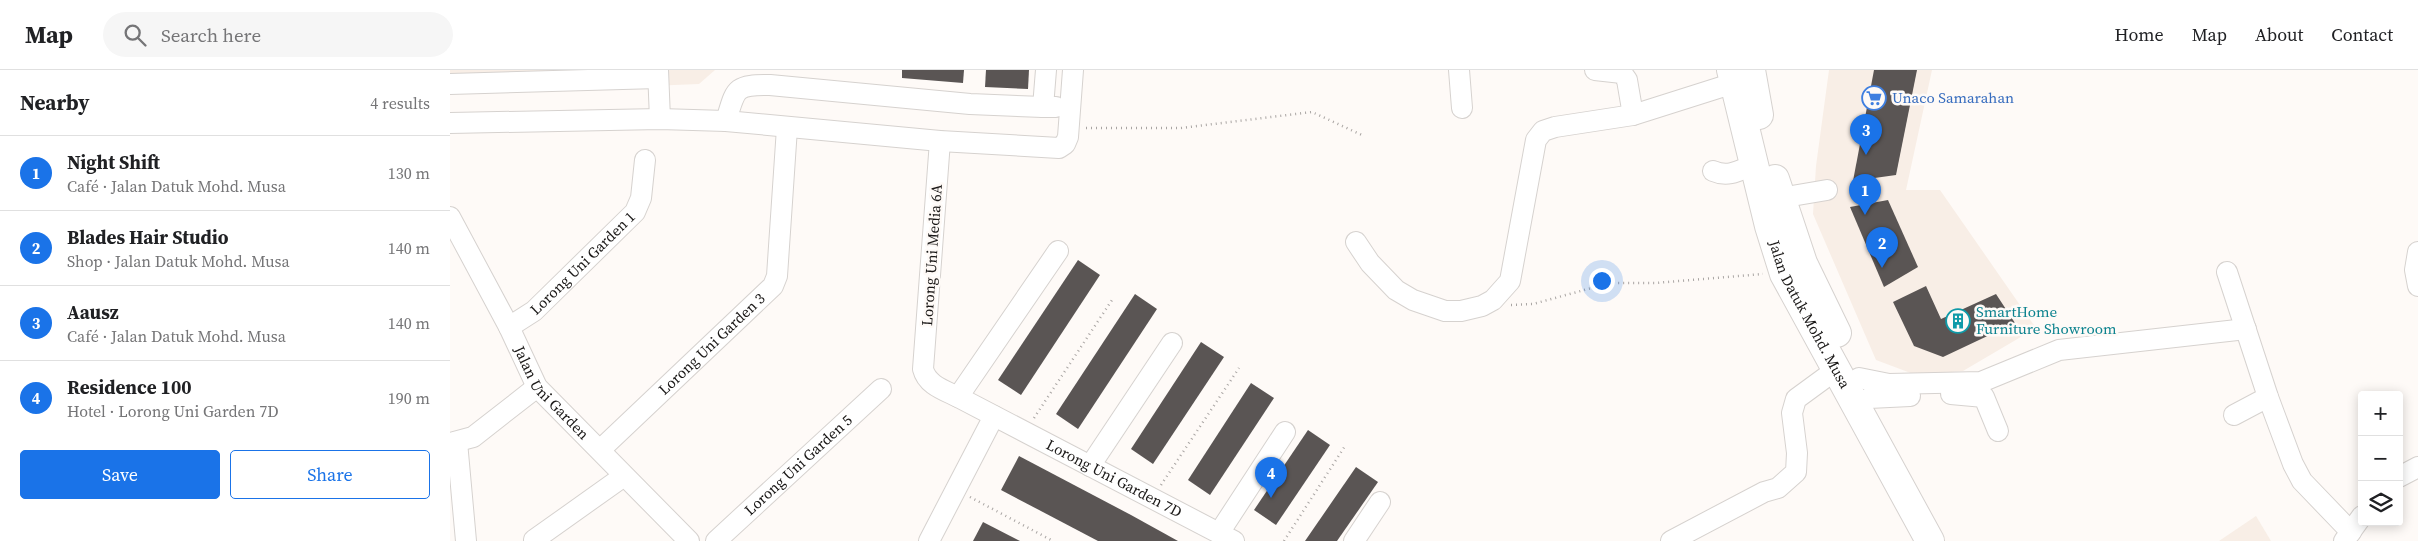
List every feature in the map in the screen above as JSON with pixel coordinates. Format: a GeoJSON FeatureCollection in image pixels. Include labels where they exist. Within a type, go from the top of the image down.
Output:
{"type":"FeatureCollection","features":[{"type":"Feature","properties":{"kind":"highway"},"geometry":{"type":"LineString","coordinates":[[1760,120],[1764,70]]}},
{"type":"Feature","properties":{"kind":"highway","name":"Jalan Datuk Mohd. Musa"},"geometry":{"type":"LineString","coordinates":[[1739,74],[1760,120],[1780,198],[1803,263],[1855,382],[1930,541]]}},
{"type":"Feature","properties":{"kind":"highway","name":"Jalan Datuk Mohd. Musa"},"geometry":{"type":"LineString","coordinates":[[1739,74],[1755,164],[1769,226],[1784,274],[1855,382],[1949,541]]}},
{"type":"Feature","properties":{"kind":"street"},"geometry":{"type":"LineString","coordinates":[[1043,107],[1046,70]]}},
{"type":"Feature","properties":{"kind":"street"},"geometry":{"type":"LineString","coordinates":[[450,123],[660,119],[726,121],[940,141],[1059,148],[1065,144],[1069,128],[1073,70]]}},
{"type":"Feature","properties":{"kind":"street"},"geometry":{"type":"LineString","coordinates":[[1459,70],[1462,108]]}},
{"type":"Feature","properties":{"kind":"street"},"geometry":{"type":"LineString","coordinates":[[1595,70],[1622,73],[1627,80],[1633,115]]}},
{"type":"Feature","properties":{"kind":"street"},"geometry":{"type":"LineString","coordinates":[[450,84],[658,74],[660,119]]}},
{"type":"Feature","properties":{"kind":"street"},"geometry":{"type":"LineString","coordinates":[[1356,242],[1370,263],[1396,290],[1413,300],[1445,311],[1461,311],[1482,306],[1493,300],[1510,281],[1536,140],[1543,131],[1555,127],[1633,115],[1739,74]]}},
{"type":"Feature","properties":{"kind":"street"},"geometry":{"type":"LineString","coordinates":[[726,121],[734,94],[740,88],[771,77],[970,104],[1071,108]]}},
{"type":"Feature","properties":{"kind":"street","name":"Lorong Uni Garden 3"},"geometry":{"type":"LineString","coordinates":[[600,450],[773,286],[776,276],[787,128]]}},
{"type":"Feature","properties":{"kind":"street","name":"Lorong Uni Media 6A"},"geometry":{"type":"LineString","coordinates":[[924,369],[940,141]]}},
{"type":"Feature","properties":{"kind":"street","name":"Lorong Uni Garden 1"},"geometry":{"type":"LineString","coordinates":[[509,328],[534,311],[635,212],[641,198],[645,160]]}},
{"type":"Feature","properties":{"kind":"street"},"geometry":{"type":"LineString","coordinates":[[1713,170],[1722,174],[1730,174],[1755,164]]}},
{"type":"Feature","properties":{"kind":"street"},"geometry":{"type":"LineString","coordinates":[[1780,198],[1827,190]]}},
{"type":"Feature","properties":{"kind":"street","name":"Jalan Uni Garden"},"geometry":{"type":"LineString","coordinates":[[450,217],[509,328],[537,387],[689,541]]}},
{"type":"Feature","properties":{"kind":"street"},"geometry":{"type":"LineString","coordinates":[[958,397],[1058,251]]}},
{"type":"Feature","properties":{"kind":"street"},"geometry":{"type":"LineString","coordinates":[[2418,252],[2415,270],[2418,286]]}},
{"type":"Feature","properties":{"kind":"street"},"geometry":{"type":"LineString","coordinates":[[2227,272],[2268,397],[2302,481],[2352,530]]}},
{"type":"Feature","properties":{"kind":"street"},"geometry":{"type":"LineString","coordinates":[[1671,541],[1764,492],[1778,488],[1796,472],[1797,452],[1792,414],[1796,399],[1855,382],[1889,384],[1930,375],[1981,382],[2059,350],[2246,329]]}},
{"type":"Feature","properties":{"kind":"street"},"geometry":{"type":"LineString","coordinates":[[1090,466],[1172,343]]}},
{"type":"Feature","properties":{"kind":"street","name":"Lorong Uni Garden 7D"},"geometry":{"type":"LineString","coordinates":[[924,369],[925,376],[930,382],[1227,537]]}},
{"type":"Feature","properties":{"kind":"street"},"geometry":{"type":"LineString","coordinates":[[1855,382],[1984,397],[1998,431]]}},
{"type":"Feature","properties":{"kind":"street"},"geometry":{"type":"LineString","coordinates":[[466,541],[454,442],[473,437],[537,387]]}},
{"type":"Feature","properties":{"kind":"street","name":"Lorong Uni Garden 5"},"geometry":{"type":"LineString","coordinates":[[716,541],[881,390]]}},
{"type":"Feature","properties":{"kind":"street"},"geometry":{"type":"LineString","coordinates":[[2234,415],[2268,397]]}},
{"type":"Feature","properties":{"kind":"street"},"geometry":{"type":"LineString","coordinates":[[929,541],[994,416]]}},
{"type":"Feature","properties":{"kind":"street"},"geometry":{"type":"LineString","coordinates":[[1227,537],[1284,432]]}},
{"type":"Feature","properties":{"kind":"street"},"geometry":{"type":"LineString","coordinates":[[2403,474],[2418,467]]}},
{"type":"Feature","properties":{"kind":"street"},"geometry":{"type":"LineString","coordinates":[[534,540],[624,476]]}},
{"type":"Feature","properties":{"kind":"street"},"geometry":{"type":"LineString","coordinates":[[1354,541],[1380,502]]}},
{"type":"Feature","properties":{"kind":"path"},"geometry":{"type":"LineString","coordinates":[[1069,128],[1181,128],[1312,112],[1364,136]]}},
{"type":"Feature","properties":{"kind":"path"},"geometry":{"type":"LineString","coordinates":[[1482,306],[1533,304],[1610,283],[1655,283],[1740,275],[1784,274]]}},
{"type":"Feature","properties":{"kind":"path"},"geometry":{"type":"LineString","coordinates":[[1025,432],[1112,300]]}},
{"type":"Feature","properties":{"kind":"path"},"geometry":{"type":"LineString","coordinates":[[1152,499],[1239,368]]}},
{"type":"Feature","properties":{"kind":"path"},"geometry":{"type":"LineString","coordinates":[[1284,541],[1345,446]]}},
{"type":"Feature","properties":{"kind":"path"},"geometry":{"type":"LineString","coordinates":[[955,490],[1053,541]]}},
{"type":"Feature","properties":{"kind":"shaded area"},"geometry":{"type":"Polygon","coordinates":[[[450,70],[715,70],[699,84],[450,94],[450,70]]]}},
{"type":"Feature","properties":{"kind":"shaded area"},"geometry":{"type":"Polygon","coordinates":[[[1829,70],[1932,70],[1906,190],[1940,190],[2036,328],[1963,371],[1916,375],[1876,360],[1813,214],[1816,166],[1829,70]]]}},
{"type":"Feature","properties":{"kind":"shaded area"},"geometry":{"type":"Polygon","coordinates":[[[2256,516],[2271,541],[2219,541],[2256,516]]]}},
{"type":"Feature","properties":{"kind":"building"},"geometry":{"type":"Polygon","coordinates":[[[902,70],[964,70],[963,83],[902,78],[902,70]]]}},
{"type":"Feature","properties":{"kind":"building"},"geometry":{"type":"Polygon","coordinates":[[[986,70],[1029,70],[1028,89],[985,87],[986,70]]]}},
{"type":"Feature","properties":{"kind":"building"},"geometry":{"type":"Polygon","coordinates":[[[1874,70],[1917,70],[1896,175],[1853,181],[1874,70]]]}},
{"type":"Feature","properties":{"kind":"building"},"geometry":{"type":"Polygon","coordinates":[[[1888,200],[1918,267],[1884,287],[1850,207],[1888,200]]]}},
{"type":"Feature","properties":{"kind":"building"},"geometry":{"type":"Polygon","coordinates":[[[1078,260],[1100,275],[1021,395],[998,380],[1078,260]]]}},
{"type":"Feature","properties":{"kind":"building","name":"SmartHome Furniture Showroom"},"geometry":{"type":"Polygon","coordinates":[[[1926,286],[1941,319],[1996,294],[2015,323],[1943,357],[1914,346],[1893,302],[1926,286]]]}},
{"type":"Feature","properties":{"kind":"building"},"geometry":{"type":"Polygon","coordinates":[[[1135,294],[1157,309],[1078,429],[1056,414],[1135,294]]]}},
{"type":"Feature","properties":{"kind":"building"},"geometry":{"type":"Polygon","coordinates":[[[1201,342],[1224,357],[1153,464],[1131,449],[1201,342]]]}},
{"type":"Feature","properties":{"kind":"building"},"geometry":{"type":"Polygon","coordinates":[[[1251,383],[1274,398],[1210,495],[1188,480],[1251,383]]]}},
{"type":"Feature","properties":{"kind":"building"},"geometry":{"type":"Polygon","coordinates":[[[1308,430],[1330,445],[1276,525],[1254,510],[1308,430]]]}},
{"type":"Feature","properties":{"kind":"building"},"geometry":{"type":"Polygon","coordinates":[[[1019,456],[1178,541],[1098,541],[1001,490],[1019,456]]]}},
{"type":"Feature","properties":{"kind":"building"},"geometry":{"type":"Polygon","coordinates":[[[1356,467],[1378,482],[1337,541],[1305,541],[1356,467]]]}},
{"type":"Feature","properties":{"kind":"building"},"geometry":{"type":"Polygon","coordinates":[[[983,522],[1020,541],[973,541],[983,522]]]}},
{"type":"Feature","properties":{"kind":"place","name":"Unaco Samarahan"},"geometry":{"type":"Point","coordinates":[1874,98]}},
{"type":"Feature","properties":{"kind":"place","name":"Aausz"},"geometry":{"type":"Point","coordinates":[1866,155]}},
{"type":"Feature","properties":{"kind":"place","name":"Night Shift"},"geometry":{"type":"Point","coordinates":[1865,215]}},
{"type":"Feature","properties":{"kind":"place","name":"Blades Hair Studio"},"geometry":{"type":"Point","coordinates":[1882,268]}},
{"type":"Feature","properties":{"kind":"place","name":"SmartHome Furniture Showroom"},"geometry":{"type":"Point","coordinates":[1958,321]}},
{"type":"Feature","properties":{"kind":"place","name":"Residence 100"},"geometry":{"type":"Point","coordinates":[1271,498]}}]}
